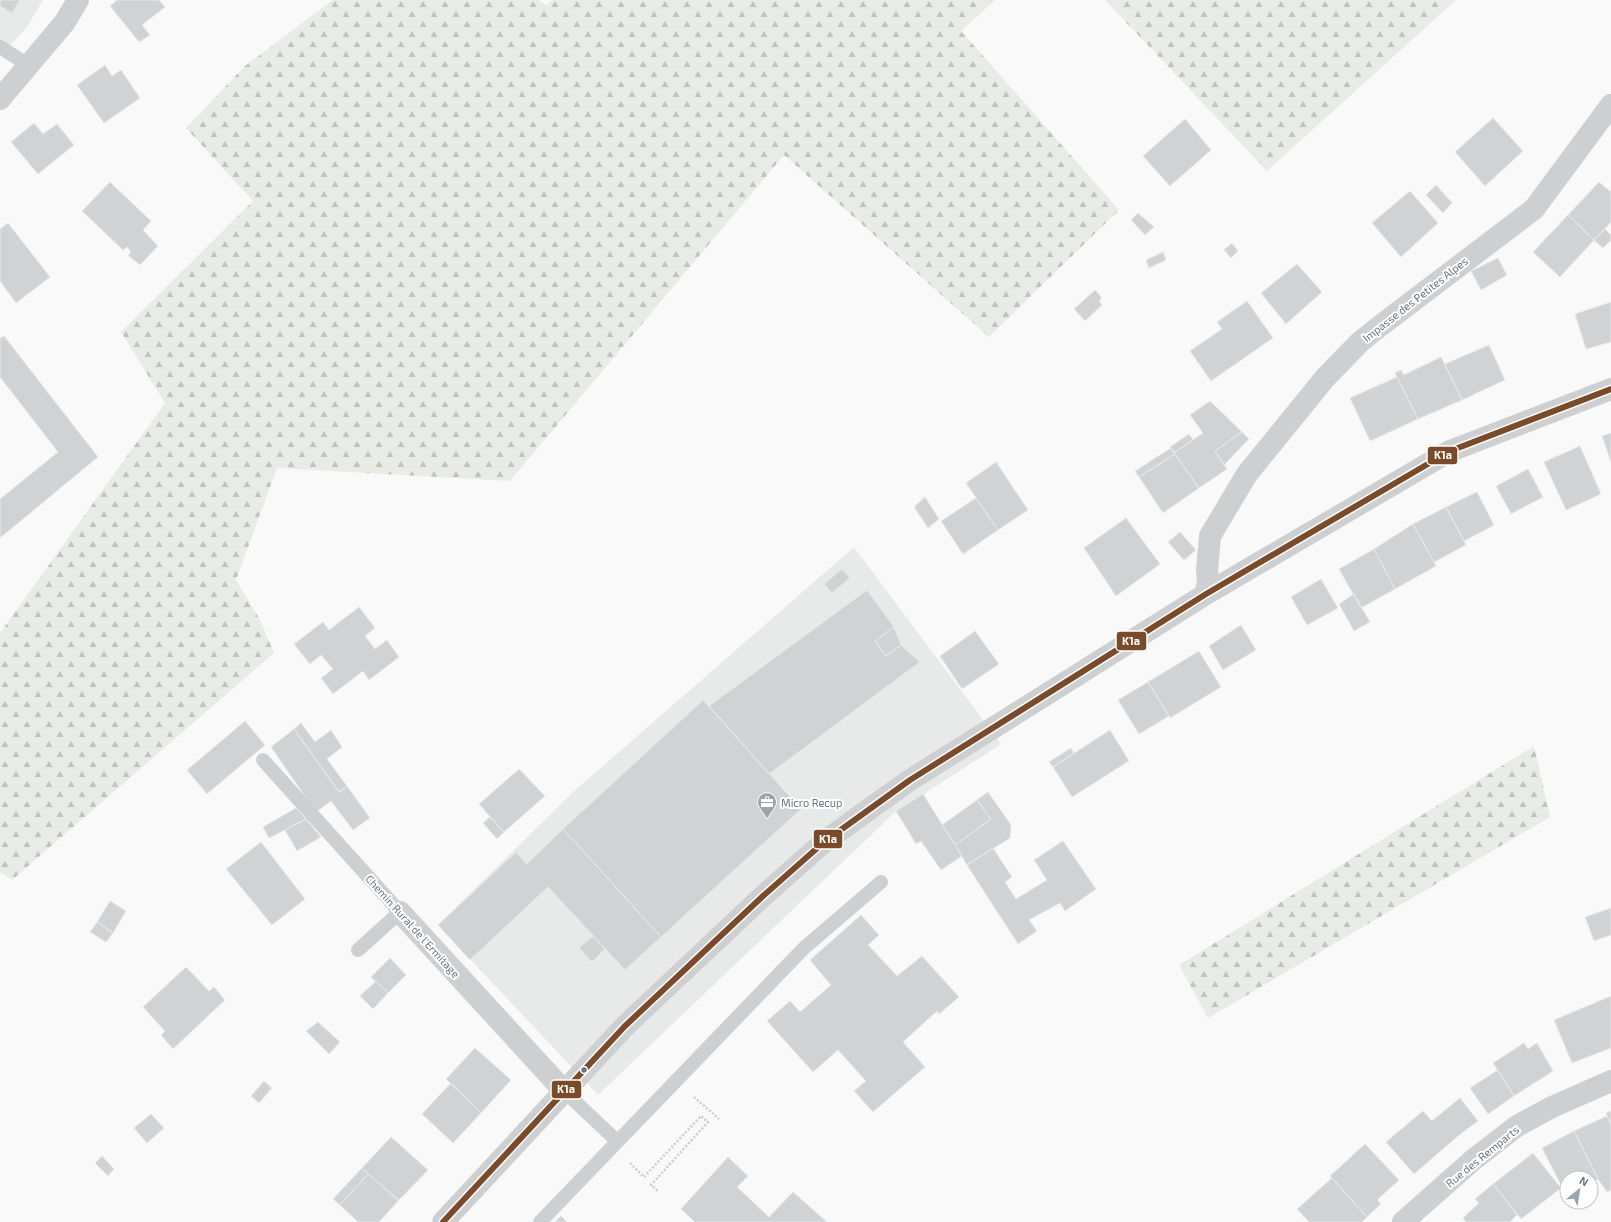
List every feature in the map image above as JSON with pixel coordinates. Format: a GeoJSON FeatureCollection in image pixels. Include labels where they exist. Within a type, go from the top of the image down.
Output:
{"type":"FeatureCollection","features":[{"type":"Feature","properties":{"kind":"street"},"geometry":{"type":"LineString","coordinates":[[0,99],[65,22],[78,0]]}},
{"type":"Feature","properties":{"kind":"street","name":"Impasse des Petites Alpes"},"geometry":{"type":"LineString","coordinates":[[1206,594],[1210,536],[1247,474],[1325,378],[1360,342],[1396,312],[1534,208],[1611,105]]}},
{"type":"Feature","properties":{"kind":"street"},"geometry":{"type":"LineString","coordinates":[[443,1222],[624,1026],[763,896],[824,842],[910,780],[1206,594],[1450,452],[1611,389]]}},
{"type":"Feature","properties":{"kind":"street","name":"Chemin Rural de l'Ermitage"},"geometry":{"type":"LineString","coordinates":[[400,912],[564,1091]]}},
{"type":"Feature","properties":{"kind":"street","name":"Rue des Remparts"},"geometry":{"type":"LineString","coordinates":[[1403,1222],[1473,1160],[1517,1126],[1552,1107],[1611,1081]]}},
{"type":"Feature","properties":{"kind":"lane"},"geometry":{"type":"LineString","coordinates":[[0,47],[28,65]]}},
{"type":"Feature","properties":{"kind":"lane","name":"Chemin Rural de l'Ermitage"},"geometry":{"type":"LineString","coordinates":[[263,760],[400,912]]}},
{"type":"Feature","properties":{"kind":"lane"},"geometry":{"type":"LineString","coordinates":[[540,1222],[804,948],[881,882]]}},
{"type":"Feature","properties":{"kind":"lane"},"geometry":{"type":"LineString","coordinates":[[358,950],[400,912]]}},
{"type":"Feature","properties":{"kind":"lane"},"geometry":{"type":"LineString","coordinates":[[564,1091],[615,1143]]}},
{"type":"Feature","properties":{"kind":"path"},"geometry":{"type":"LineString","coordinates":[[703,1105],[719,1119]]}},
{"type":"Feature","properties":{"kind":"path"},"geometry":{"type":"LineString","coordinates":[[615,1143],[644,1177],[701,1116],[708,1122],[651,1185],[658,1191]]}},
{"type":"Feature","properties":{"kind":"shaded area"},"geometry":{"type":"Polygon","coordinates":[[[0,0],[43,0],[27,27],[0,56],[0,0]]]}},
{"type":"Feature","properties":{"kind":"shaded area"},"geometry":{"type":"Polygon","coordinates":[[[854,547],[1001,744],[893,814],[598,1095],[438,925],[571,794],[854,547]]]}},
{"type":"Feature","properties":{"kind":"green space"},"geometry":{"type":"Polygon","coordinates":[[[333,0],[539,0],[546,5],[552,0],[995,0],[961,31],[1119,210],[989,337],[784,155],[510,481],[277,468],[236,580],[260,620],[274,653],[12,880],[0,872],[0,633],[165,403],[121,332],[253,201],[186,128],[245,66],[333,0]]]}},
{"type":"Feature","properties":{"kind":"green space"},"geometry":{"type":"Polygon","coordinates":[[[1105,0],[1456,0],[1267,171],[1105,0]]]}},
{"type":"Feature","properties":{"kind":"green space"},"geometry":{"type":"Polygon","coordinates":[[[1534,746],[1550,817],[1208,1018],[1179,965],[1534,746]]]}},
{"type":"Feature","properties":{"kind":"building"},"geometry":{"type":"Polygon","coordinates":[[[0,0],[20,0],[12,13],[0,6],[0,0]]]}},
{"type":"Feature","properties":{"kind":"building"},"geometry":{"type":"Polygon","coordinates":[[[117,0],[159,0],[165,7],[142,25],[150,35],[139,42],[110,6],[117,0]]]}},
{"type":"Feature","properties":{"kind":"building"},"geometry":{"type":"Polygon","coordinates":[[[105,65],[112,76],[121,70],[140,98],[104,123],[77,85],[105,65]]]}},
{"type":"Feature","properties":{"kind":"building"},"geometry":{"type":"Polygon","coordinates":[[[1493,118],[1523,151],[1485,186],[1455,152],[1493,118]]]}},
{"type":"Feature","properties":{"kind":"building"},"geometry":{"type":"Polygon","coordinates":[[[1185,119],[1211,150],[1170,186],[1143,156],[1185,119]]]}},
{"type":"Feature","properties":{"kind":"building"},"geometry":{"type":"Polygon","coordinates":[[[34,123],[43,134],[57,124],[74,145],[38,174],[11,142],[34,123]]]}},
{"type":"Feature","properties":{"kind":"building"},"geometry":{"type":"Polygon","coordinates":[[[110,182],[151,221],[143,230],[158,246],[140,265],[128,255],[131,252],[127,247],[123,250],[82,211],[110,182]]]}},
{"type":"Feature","properties":{"kind":"building"},"geometry":{"type":"Polygon","coordinates":[[[1599,182],[1611,192],[1611,222],[1594,240],[1568,215],[1599,182]]]}},
{"type":"Feature","properties":{"kind":"building"},"geometry":{"type":"Polygon","coordinates":[[[1436,185],[1452,203],[1443,213],[1426,195],[1436,185]]]}},
{"type":"Feature","properties":{"kind":"building"},"geometry":{"type":"Polygon","coordinates":[[[1410,191],[1438,223],[1401,257],[1372,223],[1410,191]]]}},
{"type":"Feature","properties":{"kind":"building"},"geometry":{"type":"Polygon","coordinates":[[[1138,213],[1154,227],[1145,235],[1131,220],[1138,213]]]}},
{"type":"Feature","properties":{"kind":"building"},"geometry":{"type":"Polygon","coordinates":[[[1568,215],[1594,240],[1560,277],[1533,252],[1568,215]]]}},
{"type":"Feature","properties":{"kind":"building"},"geometry":{"type":"Polygon","coordinates":[[[8,223],[50,277],[16,303],[0,281],[0,229],[8,223]]]}},
{"type":"Feature","properties":{"kind":"building"},"geometry":{"type":"Polygon","coordinates":[[[1605,229],[1611,235],[1611,240],[1603,248],[1594,240],[1605,229]]]}},
{"type":"Feature","properties":{"kind":"building"},"geometry":{"type":"Polygon","coordinates":[[[1232,243],[1238,251],[1231,258],[1224,250],[1232,243]]]}},
{"type":"Feature","properties":{"kind":"building"},"geometry":{"type":"Polygon","coordinates":[[[1163,252],[1166,260],[1149,268],[1146,260],[1163,252]]]}},
{"type":"Feature","properties":{"kind":"building"},"geometry":{"type":"Polygon","coordinates":[[[1498,258],[1507,275],[1481,290],[1471,271],[1498,258]]]}},
{"type":"Feature","properties":{"kind":"building"},"geometry":{"type":"Polygon","coordinates":[[[1297,264],[1322,292],[1286,324],[1261,293],[1297,264]]]}},
{"type":"Feature","properties":{"kind":"building"},"geometry":{"type":"Polygon","coordinates":[[[1095,290],[1102,298],[1099,301],[1102,305],[1085,321],[1074,309],[1095,290]]]}},
{"type":"Feature","properties":{"kind":"building"},"geometry":{"type":"Polygon","coordinates":[[[1247,301],[1273,338],[1211,381],[1190,351],[1222,329],[1217,322],[1247,301]]]}},
{"type":"Feature","properties":{"kind":"building"},"geometry":{"type":"Polygon","coordinates":[[[1611,302],[1611,342],[1586,349],[1575,314],[1611,302]]]}},
{"type":"Feature","properties":{"kind":"building"},"geometry":{"type":"Polygon","coordinates":[[[4,336],[98,457],[0,538],[0,499],[58,452],[0,377],[0,338],[4,336]]]}},
{"type":"Feature","properties":{"kind":"building"},"geometry":{"type":"Polygon","coordinates":[[[1489,345],[1505,380],[1462,400],[1445,364],[1489,345]]]}},
{"type":"Feature","properties":{"kind":"building"},"geometry":{"type":"Polygon","coordinates":[[[1441,357],[1462,400],[1418,419],[1395,373],[1401,370],[1404,375],[1441,357]]]}},
{"type":"Feature","properties":{"kind":"building"},"geometry":{"type":"Polygon","coordinates":[[[1397,377],[1418,419],[1370,441],[1350,398],[1397,377]]]}},
{"type":"Feature","properties":{"kind":"building"},"geometry":{"type":"Polygon","coordinates":[[[1210,401],[1242,432],[1215,451],[1227,469],[1199,488],[1174,453],[1203,433],[1190,415],[1210,401]]]}},
{"type":"Feature","properties":{"kind":"building"},"geometry":{"type":"Polygon","coordinates":[[[1242,432],[1249,439],[1224,465],[1215,451],[1242,432]]]}},
{"type":"Feature","properties":{"kind":"building"},"geometry":{"type":"Polygon","coordinates":[[[1611,433],[1611,462],[1602,436],[1611,433]]]}},
{"type":"Feature","properties":{"kind":"building"},"geometry":{"type":"Polygon","coordinates":[[[1189,434],[1193,440],[1174,453],[1170,447],[1189,434]]]}},
{"type":"Feature","properties":{"kind":"building"},"geometry":{"type":"Polygon","coordinates":[[[1580,446],[1601,494],[1566,510],[1544,462],[1580,446]]]}},
{"type":"Feature","properties":{"kind":"building"},"geometry":{"type":"Polygon","coordinates":[[[1171,448],[1175,454],[1139,477],[1135,471],[1171,448]]]}},
{"type":"Feature","properties":{"kind":"building"},"geometry":{"type":"Polygon","coordinates":[[[1175,454],[1199,488],[1163,513],[1139,477],[1175,454]]]}},
{"type":"Feature","properties":{"kind":"building"},"geometry":{"type":"Polygon","coordinates":[[[996,462],[1028,510],[998,530],[966,483],[996,462]]]}},
{"type":"Feature","properties":{"kind":"building"},"geometry":{"type":"Polygon","coordinates":[[[1528,469],[1543,497],[1511,514],[1496,486],[1528,469]]]}},
{"type":"Feature","properties":{"kind":"building"},"geometry":{"type":"Polygon","coordinates":[[[1477,492],[1494,525],[1464,541],[1446,507],[1477,492]]]}},
{"type":"Feature","properties":{"kind":"building"},"geometry":{"type":"Polygon","coordinates":[[[925,497],[939,519],[928,528],[914,507],[925,497]]]}},
{"type":"Feature","properties":{"kind":"building"},"geometry":{"type":"Polygon","coordinates":[[[976,498],[998,530],[963,554],[941,521],[976,498]]]}},
{"type":"Feature","properties":{"kind":"building"},"geometry":{"type":"Polygon","coordinates":[[[1446,507],[1466,545],[1434,562],[1413,524],[1446,507]]]}},
{"type":"Feature","properties":{"kind":"building"},"geometry":{"type":"Polygon","coordinates":[[[1126,518],[1160,564],[1116,596],[1084,548],[1126,518]]]}},
{"type":"Feature","properties":{"kind":"building"},"geometry":{"type":"Polygon","coordinates":[[[1413,524],[1436,566],[1395,589],[1374,549],[1413,524]]]}},
{"type":"Feature","properties":{"kind":"building"},"geometry":{"type":"Polygon","coordinates":[[[1180,532],[1196,550],[1184,560],[1168,542],[1180,532]]]}},
{"type":"Feature","properties":{"kind":"building"},"geometry":{"type":"Polygon","coordinates":[[[1374,549],[1395,589],[1361,608],[1339,569],[1374,549]]]}},
{"type":"Feature","properties":{"kind":"building"},"geometry":{"type":"Polygon","coordinates":[[[842,569],[850,578],[832,593],[824,584],[842,569]]]}},
{"type":"Feature","properties":{"kind":"building"},"geometry":{"type":"Polygon","coordinates":[[[1321,579],[1338,608],[1307,625],[1291,597],[1321,579]]]}},
{"type":"Feature","properties":{"kind":"building"},"geometry":{"type":"Polygon","coordinates":[[[867,590],[894,627],[875,641],[886,656],[901,645],[920,662],[769,774],[709,706],[867,590]]]}},
{"type":"Feature","properties":{"kind":"building"},"geometry":{"type":"Polygon","coordinates":[[[1354,594],[1370,622],[1354,631],[1339,604],[1354,594]]]}},
{"type":"Feature","properties":{"kind":"building"},"geometry":{"type":"Polygon","coordinates":[[[359,607],[375,628],[365,636],[375,649],[387,640],[399,657],[369,680],[363,671],[333,694],[321,678],[333,669],[321,655],[310,664],[294,644],[323,622],[329,630],[359,607]]]}},
{"type":"Feature","properties":{"kind":"building"},"geometry":{"type":"Polygon","coordinates":[[[1241,625],[1256,650],[1223,670],[1209,646],[1241,625]]]}},
{"type":"Feature","properties":{"kind":"building"},"geometry":{"type":"Polygon","coordinates":[[[894,627],[901,645],[886,656],[875,641],[894,627]]]}},
{"type":"Feature","properties":{"kind":"building"},"geometry":{"type":"Polygon","coordinates":[[[975,631],[999,664],[962,689],[940,656],[975,631]]]}},
{"type":"Feature","properties":{"kind":"building"},"geometry":{"type":"Polygon","coordinates":[[[1199,651],[1221,687],[1170,718],[1148,682],[1199,651]]]}},
{"type":"Feature","properties":{"kind":"building"},"geometry":{"type":"Polygon","coordinates":[[[1148,682],[1169,716],[1139,734],[1118,700],[1148,682]]]}},
{"type":"Feature","properties":{"kind":"building"},"geometry":{"type":"Polygon","coordinates":[[[703,700],[801,809],[661,937],[563,829],[703,700]]]}},
{"type":"Feature","properties":{"kind":"building"},"geometry":{"type":"Polygon","coordinates":[[[245,721],[265,745],[207,794],[187,770],[245,721]]]}},
{"type":"Feature","properties":{"kind":"building"},"geometry":{"type":"Polygon","coordinates":[[[301,723],[315,742],[331,730],[342,747],[327,759],[347,786],[339,792],[294,729],[301,723]]]}},
{"type":"Feature","properties":{"kind":"building"},"geometry":{"type":"Polygon","coordinates":[[[294,729],[339,792],[347,786],[370,818],[353,830],[331,801],[316,812],[271,747],[294,729]]]}},
{"type":"Feature","properties":{"kind":"building"},"geometry":{"type":"Polygon","coordinates":[[[1110,730],[1129,761],[1072,797],[1053,767],[1110,730]]]}},
{"type":"Feature","properties":{"kind":"building"},"geometry":{"type":"Polygon","coordinates":[[[1071,748],[1074,753],[1053,767],[1049,762],[1071,748]]]}},
{"type":"Feature","properties":{"kind":"building"},"geometry":{"type":"Polygon","coordinates":[[[519,769],[545,796],[504,832],[479,804],[519,769]]]}},
{"type":"Feature","properties":{"kind":"building"},"geometry":{"type":"Polygon","coordinates":[[[988,792],[1011,825],[1010,838],[967,865],[955,845],[991,819],[977,800],[988,792]]]}},
{"type":"Feature","properties":{"kind":"building"},"geometry":{"type":"Polygon","coordinates":[[[923,794],[962,856],[941,870],[921,841],[916,844],[896,811],[923,794]]]}},
{"type":"Feature","properties":{"kind":"building"},"geometry":{"type":"Polygon","coordinates":[[[977,800],[991,819],[955,845],[942,825],[977,800]]]}},
{"type":"Feature","properties":{"kind":"building"},"geometry":{"type":"Polygon","coordinates":[[[296,808],[306,819],[269,838],[263,827],[296,808]]]}},
{"type":"Feature","properties":{"kind":"building"},"geometry":{"type":"Polygon","coordinates":[[[490,817],[504,832],[497,839],[483,823],[490,817]]]}},
{"type":"Feature","properties":{"kind":"building"},"geometry":{"type":"Polygon","coordinates":[[[306,819],[321,837],[297,851],[285,830],[306,819]]]}},
{"type":"Feature","properties":{"kind":"building"},"geometry":{"type":"Polygon","coordinates":[[[563,829],[661,937],[625,970],[548,887],[470,960],[438,925],[516,852],[527,864],[563,829]]]}},
{"type":"Feature","properties":{"kind":"building"},"geometry":{"type":"Polygon","coordinates":[[[1063,841],[1096,889],[1065,911],[1060,903],[1029,920],[1037,931],[1018,944],[967,865],[993,848],[1012,877],[1005,882],[1016,899],[1047,880],[1034,860],[1063,841]]]}},
{"type":"Feature","properties":{"kind":"building"},"geometry":{"type":"Polygon","coordinates":[[[261,842],[305,899],[272,925],[226,869],[261,842]]]}},
{"type":"Feature","properties":{"kind":"building"},"geometry":{"type":"Polygon","coordinates":[[[110,901],[126,911],[113,933],[97,922],[110,901]]]}},
{"type":"Feature","properties":{"kind":"building"},"geometry":{"type":"Polygon","coordinates":[[[1611,908],[1611,935],[1594,941],[1585,917],[1611,908]]]}},
{"type":"Feature","properties":{"kind":"building"},"geometry":{"type":"Polygon","coordinates":[[[861,915],[879,935],[868,945],[897,976],[922,956],[959,997],[939,1014],[937,1011],[903,1042],[925,1067],[873,1112],[854,1091],[866,1081],[838,1050],[813,1072],[767,1021],[790,1001],[800,1012],[831,985],[810,960],[861,915]]]}},
{"type":"Feature","properties":{"kind":"building"},"geometry":{"type":"Polygon","coordinates":[[[97,922],[113,933],[106,942],[90,932],[97,922]]]}},
{"type":"Feature","properties":{"kind":"building"},"geometry":{"type":"Polygon","coordinates":[[[593,936],[605,949],[592,962],[579,948],[593,936]]]}},
{"type":"Feature","properties":{"kind":"building"},"geometry":{"type":"Polygon","coordinates":[[[390,958],[406,975],[388,993],[371,977],[390,958]]]}},
{"type":"Feature","properties":{"kind":"building"},"geometry":{"type":"Polygon","coordinates":[[[186,967],[209,991],[214,987],[225,1000],[173,1049],[161,1035],[165,1031],[143,1007],[186,967]]]}},
{"type":"Feature","properties":{"kind":"building"},"geometry":{"type":"Polygon","coordinates":[[[376,981],[388,993],[373,1009],[360,996],[376,981]]]}},
{"type":"Feature","properties":{"kind":"building"},"geometry":{"type":"Polygon","coordinates":[[[1611,996],[1611,1048],[1572,1063],[1554,1020],[1611,996]]]}},
{"type":"Feature","properties":{"kind":"building"},"geometry":{"type":"Polygon","coordinates":[[[318,1022],[340,1042],[329,1054],[306,1031],[318,1022]]]}},
{"type":"Feature","properties":{"kind":"building"},"geometry":{"type":"Polygon","coordinates":[[[1524,1043],[1528,1049],[1537,1043],[1553,1071],[1514,1096],[1493,1063],[1524,1043]]]}},
{"type":"Feature","properties":{"kind":"building"},"geometry":{"type":"Polygon","coordinates":[[[475,1048],[511,1080],[481,1113],[446,1079],[475,1048]]]}},
{"type":"Feature","properties":{"kind":"building"},"geometry":{"type":"Polygon","coordinates":[[[1498,1070],[1514,1096],[1488,1114],[1470,1088],[1498,1070]]]}},
{"type":"Feature","properties":{"kind":"building"},"geometry":{"type":"Polygon","coordinates":[[[264,1081],[272,1088],[259,1103],[251,1096],[264,1081]]]}},
{"type":"Feature","properties":{"kind":"building"},"geometry":{"type":"Polygon","coordinates":[[[451,1083],[481,1113],[453,1143],[422,1114],[451,1083]]]}},
{"type":"Feature","properties":{"kind":"building"},"geometry":{"type":"Polygon","coordinates":[[[1460,1098],[1478,1121],[1458,1136],[1414,1174],[1386,1142],[1423,1111],[1432,1121],[1460,1098]]]}},
{"type":"Feature","properties":{"kind":"building"},"geometry":{"type":"Polygon","coordinates":[[[1611,1111],[1611,1125],[1606,1113],[1611,1111]]]}},
{"type":"Feature","properties":{"kind":"building"},"geometry":{"type":"Polygon","coordinates":[[[151,1114],[164,1128],[147,1143],[134,1128],[151,1114]]]}},
{"type":"Feature","properties":{"kind":"building"},"geometry":{"type":"Polygon","coordinates":[[[1607,1116],[1611,1125],[1611,1190],[1607,1192],[1599,1180],[1599,1170],[1594,1170],[1574,1131],[1607,1116]]]}},
{"type":"Feature","properties":{"kind":"building"},"geometry":{"type":"Polygon","coordinates":[[[1574,1131],[1594,1170],[1559,1170],[1559,1181],[1542,1148],[1574,1131]]]}},
{"type":"Feature","properties":{"kind":"building"},"geometry":{"type":"Polygon","coordinates":[[[391,1137],[428,1170],[398,1201],[362,1168],[391,1137]]]}},
{"type":"Feature","properties":{"kind":"building"},"geometry":{"type":"Polygon","coordinates":[[[1365,1144],[1399,1180],[1377,1200],[1381,1204],[1367,1217],[1330,1176],[1365,1144]]]}},
{"type":"Feature","properties":{"kind":"building"},"geometry":{"type":"Polygon","coordinates":[[[1533,1153],[1559,1186],[1559,1190],[1521,1219],[1493,1184],[1533,1153]]]}},
{"type":"Feature","properties":{"kind":"building"},"geometry":{"type":"Polygon","coordinates":[[[102,1156],[114,1169],[108,1176],[95,1163],[102,1156]]]}},
{"type":"Feature","properties":{"kind":"building"},"geometry":{"type":"Polygon","coordinates":[[[728,1157],[748,1176],[737,1187],[769,1217],[793,1192],[827,1222],[695,1222],[681,1209],[728,1157]]]}},
{"type":"Feature","properties":{"kind":"building"},"geometry":{"type":"Polygon","coordinates":[[[362,1168],[368,1174],[340,1205],[333,1199],[362,1168]]]}},
{"type":"Feature","properties":{"kind":"building"},"geometry":{"type":"Polygon","coordinates":[[[368,1174],[399,1200],[379,1222],[358,1222],[340,1205],[368,1174]]]}},
{"type":"Feature","properties":{"kind":"building"},"geometry":{"type":"Polygon","coordinates":[[[1332,1178],[1367,1217],[1362,1222],[1309,1222],[1297,1209],[1332,1178]]]}},
{"type":"Feature","properties":{"kind":"building"},"geometry":{"type":"Polygon","coordinates":[[[1493,1184],[1517,1215],[1510,1222],[1466,1222],[1463,1218],[1479,1203],[1475,1199],[1493,1184]]]}},
{"type":"Feature","properties":{"kind":"building"},"geometry":{"type":"Polygon","coordinates":[[[561,1216],[567,1222],[555,1222],[561,1216]]]}},
{"type":"Feature","properties":{"kind":"transit line","name":"K1a"},"geometry":{"type":"LineString","coordinates":[[443,1222],[625,1026],[763,896],[824,842],[910,780],[1206,594],[1450,451],[1611,389]]}},
{"type":"Feature","properties":{"kind":"place","name":"Micro Recup"},"geometry":{"type":"Point","coordinates":[767,819]}}]}
